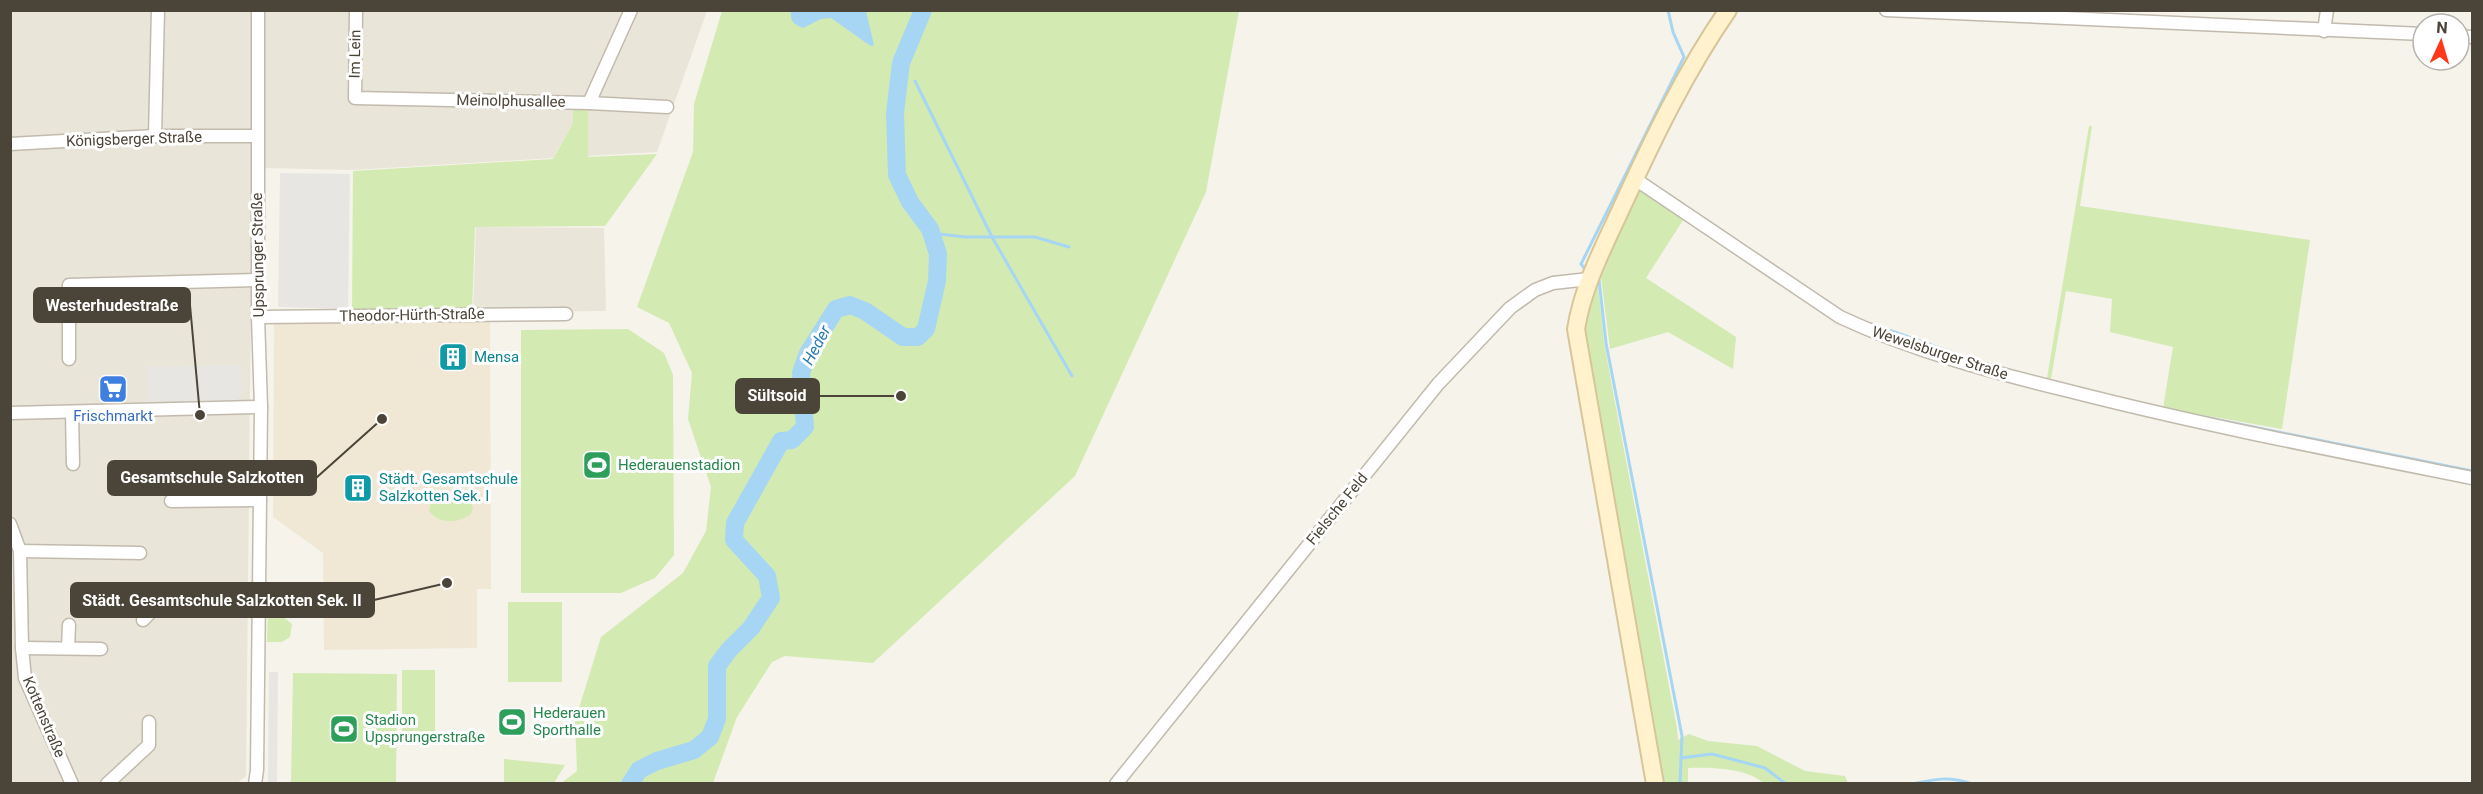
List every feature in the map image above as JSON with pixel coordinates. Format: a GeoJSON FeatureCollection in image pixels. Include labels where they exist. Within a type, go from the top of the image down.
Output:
{"type":"FeatureCollection","features":[{"type":"Feature","properties":{"kind":"main road"},"geometry":{"type":"LineString","coordinates":[[1655,783],[1576,329],[1580,304],[1589,279],[1635,179],[1683,82],[1728,10]]}},
{"type":"Feature","properties":{"kind":"street"},"geometry":{"type":"LineString","coordinates":[[155,136],[158,10]]}},
{"type":"Feature","properties":{"kind":"street","name":"Upsprunger Straße"},"geometry":{"type":"LineString","coordinates":[[255,783],[261,407],[258,317],[258,10]]}},
{"type":"Feature","properties":{"kind":"street","name":"Im Lein"},"geometry":{"type":"LineString","coordinates":[[355,98],[356,10]]}},
{"type":"Feature","properties":{"kind":"street"},"geometry":{"type":"LineString","coordinates":[[588,103],[631,10]]}},
{"type":"Feature","properties":{"kind":"street"},"geometry":{"type":"LineString","coordinates":[[1886,10],[2411,34]]}},
{"type":"Feature","properties":{"kind":"street"},"geometry":{"type":"LineString","coordinates":[[2324,31],[2327,10]]}},
{"type":"Feature","properties":{"kind":"street","name":"Meinolphusallee"},"geometry":{"type":"LineString","coordinates":[[355,98],[667,107]]}},
{"type":"Feature","properties":{"kind":"street","name":"Königsberger Straße"},"geometry":{"type":"LineString","coordinates":[[10,144],[155,136],[258,136]]}},
{"type":"Feature","properties":{"kind":"street","name":"Wewelsburger Straße"},"geometry":{"type":"LineString","coordinates":[[1635,179],[1840,317],[1863,328],[1979,368],[2157,414],[2472,478]]}},
{"type":"Feature","properties":{"kind":"street","name":"Fielsche Feld"},"geometry":{"type":"LineString","coordinates":[[1116,783],[1438,384],[1510,308],[1535,290],[1552,283],[1589,279]]}},
{"type":"Feature","properties":{"kind":"street"},"geometry":{"type":"LineString","coordinates":[[69,359],[69,285],[258,280]]}},
{"type":"Feature","properties":{"kind":"street","name":"Theodor-Hürth-Straße"},"geometry":{"type":"LineString","coordinates":[[258,317],[566,314]]}},
{"type":"Feature","properties":{"kind":"street"},"geometry":{"type":"LineString","coordinates":[[10,413],[261,407]]}},
{"type":"Feature","properties":{"kind":"street"},"geometry":{"type":"LineString","coordinates":[[72,412],[72,464]]}},
{"type":"Feature","properties":{"kind":"street"},"geometry":{"type":"LineString","coordinates":[[171,501],[260,500]]}},
{"type":"Feature","properties":{"kind":"street","name":"Kottenstraße"},"geometry":{"type":"LineString","coordinates":[[10,524],[20,550],[15,597],[25,678],[72,783]]}},
{"type":"Feature","properties":{"kind":"street"},"geometry":{"type":"LineString","coordinates":[[20,550],[140,553]]}},
{"type":"Feature","properties":{"kind":"street"},"geometry":{"type":"LineString","coordinates":[[142,620],[165,597],[258,597]]}},
{"type":"Feature","properties":{"kind":"street"},"geometry":{"type":"LineString","coordinates":[[68,648],[69,625]]}},
{"type":"Feature","properties":{"kind":"street"},"geometry":{"type":"LineString","coordinates":[[22,648],[100,649]]}},
{"type":"Feature","properties":{"kind":"street"},"geometry":{"type":"LineString","coordinates":[[107,783],[149,745],[149,722]]}},
{"type":"Feature","properties":{"kind":"shaded area"},"geometry":{"type":"Polygon","coordinates":[[[10,11],[254,11],[246,776],[237,783],[11,783],[10,11]]]}},
{"type":"Feature","properties":{"kind":"shaded area"},"geometry":{"type":"Polygon","coordinates":[[[263,11],[707,11],[657,152],[588,156],[588,106],[573,106],[573,123],[553,158],[352,170],[262,168],[263,11]]]}},
{"type":"Feature","properties":{"kind":"shaded area"},"geometry":{"type":"Polygon","coordinates":[[[280,173],[350,174],[348,309],[278,307],[280,173]]]}},
{"type":"Feature","properties":{"kind":"shaded area"},"geometry":{"type":"Polygon","coordinates":[[[476,227],[604,228],[606,311],[473,312],[476,227]]]}},
{"type":"Feature","properties":{"kind":"shaded area"},"geometry":{"type":"Polygon","coordinates":[[[490,320],[491,589],[477,589],[477,648],[324,650],[323,553],[273,517],[274,321],[490,320]]]}},
{"type":"Feature","properties":{"kind":"shaded area"},"geometry":{"type":"Polygon","coordinates":[[[241,365],[242,395],[237,400],[148,402],[147,367],[241,365]]]}},
{"type":"Feature","properties":{"kind":"shaded area"},"geometry":{"type":"Polygon","coordinates":[[[269,672],[278,672],[277,783],[268,783],[269,672]]]}},
{"type":"Feature","properties":{"kind":"green space"},"geometry":{"type":"Polygon","coordinates":[[[722,11],[1239,11],[1206,192],[1075,476],[873,663],[785,656],[772,662],[737,717],[713,783],[560,784],[577,771],[575,721],[601,637],[683,573],[706,531],[711,487],[688,419],[692,373],[669,323],[637,307],[693,152],[694,104],[722,11]]]}},
{"type":"Feature","properties":{"kind":"green space"},"geometry":{"type":"Polygon","coordinates":[[[588,105],[588,157],[657,154],[605,226],[475,227],[472,312],[352,312],[353,171],[553,159],[573,123],[573,106],[588,105]]]}},
{"type":"Feature","properties":{"kind":"green space"},"geometry":{"type":"Polygon","coordinates":[[[2089,126],[2092,126],[2080,206],[2310,240],[2282,429],[2163,408],[2173,347],[2110,332],[2112,299],[2066,291],[2051,379],[2047,378],[2089,126]]]}},
{"type":"Feature","properties":{"kind":"green space"},"geometry":{"type":"Polygon","coordinates":[[[1642,190],[1685,217],[1646,278],[1736,337],[1733,369],[1668,332],[1610,349],[1601,278],[1597,275],[1635,192],[1642,190]]]}},
{"type":"Feature","properties":{"kind":"green space"},"geometry":{"type":"Polygon","coordinates":[[[1594,281],[1598,285],[1604,341],[1678,740],[1689,734],[1708,741],[1757,746],[1805,771],[1845,776],[1848,783],[1763,783],[1738,771],[1688,768],[1688,783],[1663,783],[1583,333],[1594,281]]]}},
{"type":"Feature","properties":{"kind":"green space","name":"Hederauenstadion"},"geometry":{"type":"Polygon","coordinates":[[[628,329],[664,353],[673,375],[674,555],[655,578],[621,593],[521,593],[521,330],[628,329]]]}},
{"type":"Feature","properties":{"kind":"green space"},"geometry":{"type":"Polygon","coordinates":[[[451,492],[468,496],[473,507],[471,514],[460,520],[448,521],[438,518],[429,511],[431,499],[451,492]]]}},
{"type":"Feature","properties":{"kind":"green space"},"geometry":{"type":"Polygon","coordinates":[[[508,602],[562,602],[562,682],[508,682],[508,602]]]}},
{"type":"Feature","properties":{"kind":"green space"},"geometry":{"type":"Polygon","coordinates":[[[268,605],[292,624],[290,637],[282,642],[267,642],[268,605]]]}},
{"type":"Feature","properties":{"kind":"green space"},"geometry":{"type":"Polygon","coordinates":[[[402,670],[435,670],[435,736],[402,736],[402,670]]]}},
{"type":"Feature","properties":{"kind":"green space","name":"Stadion Upsprungerstraße"},"geometry":{"type":"Polygon","coordinates":[[[293,673],[397,674],[396,783],[291,783],[293,673]]]}},
{"type":"Feature","properties":{"kind":"green space"},"geometry":{"type":"Polygon","coordinates":[[[504,759],[565,765],[554,783],[504,783],[504,759]]]}},
{"type":"Feature","properties":{"kind":"water"},"geometry":{"type":"Polygon","coordinates":[[[791,10],[866,11],[874,45],[871,46],[831,18],[821,19],[803,28],[793,22],[791,10]]]}},
{"type":"Feature","properties":{"kind":"waterway","name":"Heder"},"geometry":{"type":"LineString","coordinates":[[630,784],[639,770],[657,761],[694,750],[710,737],[717,719],[717,666],[751,628],[771,598],[767,576],[734,540],[735,523],[781,441],[792,440],[805,427],[801,373],[808,353],[836,309],[850,305],[865,311],[903,337],[918,337],[926,329],[937,281],[938,254],[930,229],[910,202],[897,175],[895,113],[901,63],[923,10]]}},
{"type":"Feature","properties":{"kind":"waterway"},"geometry":{"type":"LineString","coordinates":[[1585,269],[1581,264],[1684,57],[1673,32],[1668,10]]}},
{"type":"Feature","properties":{"kind":"waterway"},"geometry":{"type":"LineString","coordinates":[[915,81],[992,237],[1072,376]]}},
{"type":"Feature","properties":{"kind":"waterway"},"geometry":{"type":"LineString","coordinates":[[1645,179],[1684,205]]}},
{"type":"Feature","properties":{"kind":"waterway"},"geometry":{"type":"LineString","coordinates":[[931,233],[965,237],[1035,237],[1069,247]]}},
{"type":"Feature","properties":{"kind":"waterway"},"geometry":{"type":"LineString","coordinates":[[1597,278],[1606,343],[1682,736],[1680,784]]}},
{"type":"Feature","properties":{"kind":"waterway"},"geometry":{"type":"LineString","coordinates":[[1872,324],[1959,355]]}},
{"type":"Feature","properties":{"kind":"waterway"},"geometry":{"type":"LineString","coordinates":[[2204,417],[2472,471]]}},
{"type":"Feature","properties":{"kind":"waterway"},"geometry":{"type":"LineString","coordinates":[[1681,758],[1712,754],[1765,768],[1786,784]]}},
{"type":"Feature","properties":{"kind":"waterway"},"geometry":{"type":"LineString","coordinates":[[1912,784],[1942,779],[1972,784]]}},
{"type":"Feature","properties":{"kind":"place","name":"Mensa"},"geometry":{"type":"Point","coordinates":[453,357]}},
{"type":"Feature","properties":{"kind":"place","name":"Frischmarkt"},"geometry":{"type":"Point","coordinates":[113,389]}},
{"type":"Feature","properties":{"kind":"place","name":"Sültsoid"},"geometry":{"type":"Point","coordinates":[901,396]}},
{"type":"Feature","properties":{"kind":"place","name":"Westerhudestraße"},"geometry":{"type":"Point","coordinates":[200,415]}},
{"type":"Feature","properties":{"kind":"place","name":"Gesamtschule Salzkotten"},"geometry":{"type":"Point","coordinates":[382,419]}},
{"type":"Feature","properties":{"kind":"place","name":"Hederauenstadion"},"geometry":{"type":"Point","coordinates":[597,465]}},
{"type":"Feature","properties":{"kind":"place","name":"Städt. Gesamtschule Salzkotten Sek. I"},"geometry":{"type":"Point","coordinates":[358,488]}},
{"type":"Feature","properties":{"kind":"place","name":"Städt. Gesamtschule Salzkotten Sek. II"},"geometry":{"type":"Point","coordinates":[447,583]}},
{"type":"Feature","properties":{"kind":"place","name":"Hederauen Sporthalle"},"geometry":{"type":"Point","coordinates":[512,722]}},
{"type":"Feature","properties":{"kind":"place","name":"Stadion Upsprungerstraße"},"geometry":{"type":"Point","coordinates":[344,729]}}]}
